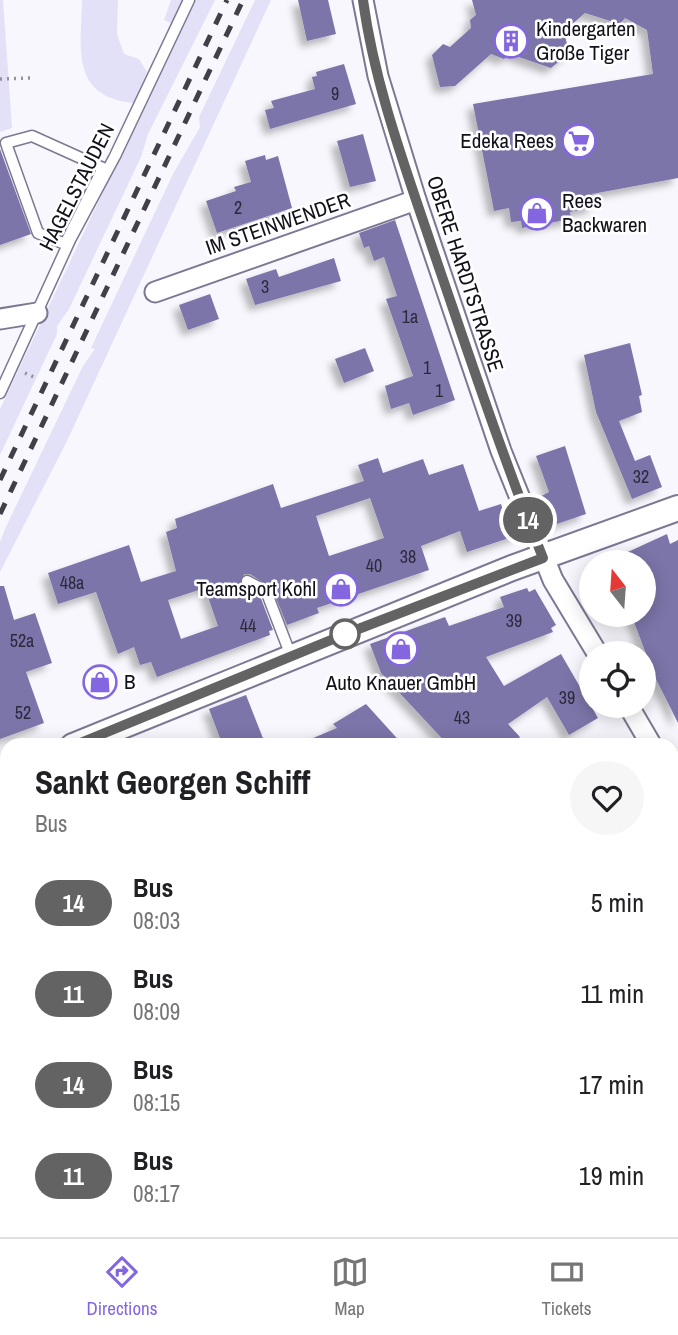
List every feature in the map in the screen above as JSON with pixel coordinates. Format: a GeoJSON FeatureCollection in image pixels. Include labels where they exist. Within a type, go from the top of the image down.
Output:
{"type":"FeatureCollection","features":[{"type":"Feature","properties":{"kind":"street","name":"OBERE HARDTSTRASSE"},"geometry":{"type":"LineString","coordinates":[[363,0],[378,76],[416,200],[501,451],[543,558],[590,641]]}},
{"type":"Feature","properties":{"kind":"street","name":"IM STEINWENDER"},"geometry":{"type":"LineString","coordinates":[[155,292],[416,200]]}},
{"type":"Feature","properties":{"kind":"street"},"geometry":{"type":"LineString","coordinates":[[0,319],[37,313]]}},
{"type":"Feature","properties":{"kind":"street"},"geometry":{"type":"LineString","coordinates":[[93,738],[291,657],[678,508]]}},
{"type":"Feature","properties":{"kind":"street"},"geometry":{"type":"LineString","coordinates":[[636,718],[647,738]]}},
{"type":"Feature","properties":{"kind":"lane","name":"HAGELSTAUDEN"},"geometry":{"type":"LineString","coordinates":[[0,393],[189,0]]}},
{"type":"Feature","properties":{"kind":"lane"},"geometry":{"type":"LineString","coordinates":[[32,136],[103,168],[65,244],[38,233],[6,143],[32,136]]}},
{"type":"Feature","properties":{"kind":"lane"},"geometry":{"type":"LineString","coordinates":[[247,581],[266,591],[291,657]]}},
{"type":"Feature","properties":{"kind":"path"},"geometry":{"type":"LineString","coordinates":[[0,79],[30,78]]}},
{"type":"Feature","properties":{"kind":"shaded area"},"geometry":{"type":"Polygon","coordinates":[[[0,0],[3,0],[12,128],[0,132],[0,0]]]}},
{"type":"Feature","properties":{"kind":"shaded area"},"geometry":{"type":"Polygon","coordinates":[[[82,0],[118,0],[117,34],[124,54],[139,59],[147,72],[134,103],[113,99],[99,91],[89,80],[81,52],[82,0]]]}},
{"type":"Feature","properties":{"kind":"shaded area"},"geometry":{"type":"Polygon","coordinates":[[[171,0],[215,0],[148,134],[141,157],[69,309],[57,326],[57,334],[0,455],[0,409],[181,28],[164,20],[171,0]]]}},
{"type":"Feature","properties":{"kind":"shaded area"},"geometry":{"type":"Polygon","coordinates":[[[255,0],[271,0],[67,441],[0,572],[0,542],[5,529],[83,366],[95,349],[91,348],[173,174],[200,127],[199,117],[255,0]]]}},
{"type":"Feature","properties":{"kind":"building"},"geometry":{"type":"Polygon","coordinates":[[[298,0],[328,0],[336,34],[307,41],[298,0]]]}},
{"type":"Feature","properties":{"kind":"building","name":"Edeka Rees"},"geometry":{"type":"Polygon","coordinates":[[[472,0],[678,0],[678,178],[592,194],[594,207],[570,212],[571,219],[522,228],[521,221],[511,222],[509,208],[494,211],[473,104],[653,74],[647,30],[625,18],[620,24],[585,13],[564,31],[569,53],[551,68],[510,54],[504,59],[491,54],[455,86],[440,87],[432,55],[443,44],[450,47],[471,28],[470,20],[476,15],[472,0]]]}},
{"type":"Feature","properties":{"kind":"building"},"geometry":{"type":"Polygon","coordinates":[[[344,64],[356,104],[270,129],[265,110],[274,108],[271,101],[315,89],[312,77],[317,76],[316,72],[344,64]]]}},
{"type":"Feature","properties":{"kind":"building"},"geometry":{"type":"Polygon","coordinates":[[[363,134],[376,181],[350,187],[337,141],[363,134]]]}},
{"type":"Feature","properties":{"kind":"building"},"geometry":{"type":"Polygon","coordinates":[[[0,149],[31,234],[0,245],[0,149]]]}},
{"type":"Feature","properties":{"kind":"building"},"geometry":{"type":"Polygon","coordinates":[[[265,155],[266,160],[278,156],[292,208],[217,233],[206,201],[236,191],[234,187],[251,182],[245,161],[265,155]]]}},
{"type":"Feature","properties":{"kind":"building"},"geometry":{"type":"Polygon","coordinates":[[[395,220],[455,400],[413,415],[409,403],[391,409],[385,386],[413,376],[386,299],[397,296],[384,257],[374,261],[369,246],[364,248],[359,233],[395,220]]]}},
{"type":"Feature","properties":{"kind":"building"},"geometry":{"type":"Polygon","coordinates":[[[334,258],[341,281],[255,305],[246,279],[276,269],[279,277],[334,258]]]}},
{"type":"Feature","properties":{"kind":"building"},"geometry":{"type":"Polygon","coordinates":[[[210,294],[219,319],[188,330],[179,305],[210,294]]]}},
{"type":"Feature","properties":{"kind":"building"},"geometry":{"type":"Polygon","coordinates":[[[630,343],[642,395],[639,396],[642,412],[619,421],[635,461],[650,455],[662,487],[632,499],[596,412],[584,355],[630,343]]]}},
{"type":"Feature","properties":{"kind":"building"},"geometry":{"type":"Polygon","coordinates":[[[365,348],[374,371],[344,383],[335,359],[365,348]]]}},
{"type":"Feature","properties":{"kind":"building"},"geometry":{"type":"Polygon","coordinates":[[[565,446],[586,514],[548,527],[534,500],[549,492],[536,456],[565,446]]]}},
{"type":"Feature","properties":{"kind":"building"},"geometry":{"type":"Polygon","coordinates":[[[378,458],[383,473],[423,459],[429,475],[463,464],[479,511],[501,504],[503,510],[511,508],[521,534],[467,552],[460,531],[421,546],[429,570],[317,608],[319,613],[287,625],[272,588],[250,574],[244,574],[240,584],[260,596],[273,630],[269,631],[270,635],[157,677],[151,662],[140,665],[134,647],[118,654],[96,592],[58,604],[48,573],[129,545],[141,582],[176,571],[166,532],[177,528],[175,519],[273,484],[281,508],[364,481],[358,465],[378,458]],[[370,498],[316,516],[329,556],[384,538],[370,498]],[[205,588],[168,600],[181,639],[218,626],[205,588]]]}},
{"type":"Feature","properties":{"kind":"building"},"geometry":{"type":"Polygon","coordinates":[[[667,534],[670,544],[678,540],[678,723],[656,679],[656,641],[641,641],[636,627],[656,627],[656,550],[632,550],[667,534]]]}},
{"type":"Feature","properties":{"kind":"building"},"geometry":{"type":"Polygon","coordinates":[[[0,586],[4,586],[14,620],[35,613],[52,663],[26,672],[44,723],[0,738],[0,586]]]}},
{"type":"Feature","properties":{"kind":"building"},"geometry":{"type":"Polygon","coordinates":[[[527,588],[529,592],[535,589],[556,625],[551,628],[553,632],[486,657],[504,686],[561,654],[579,685],[579,718],[598,718],[569,735],[547,697],[508,724],[519,738],[442,738],[381,673],[370,644],[445,617],[449,626],[504,607],[500,597],[527,588]]]}},
{"type":"Feature","properties":{"kind":"building"},"geometry":{"type":"Polygon","coordinates":[[[246,695],[263,738],[220,738],[209,709],[246,695]]]}},
{"type":"Feature","properties":{"kind":"building"},"geometry":{"type":"Polygon","coordinates":[[[366,704],[397,738],[313,738],[337,728],[333,724],[366,704]]]}},
{"type":"Feature","properties":{"kind":"railway"},"geometry":{"type":"LineString","coordinates":[[0,480],[227,0]]}},
{"type":"Feature","properties":{"kind":"railway"},"geometry":{"type":"LineString","coordinates":[[0,514],[243,0]]}},
{"type":"Feature","properties":{"kind":"bus line","name":"14"},"geometry":{"type":"LineString","coordinates":[[93,738],[348,633],[543,558],[486,411],[416,200],[378,76],[363,0]]}},
{"type":"Feature","properties":{"kind":"place","name":"Kindergarten Große Tiger"},"geometry":{"type":"Point","coordinates":[511,41]}},
{"type":"Feature","properties":{"kind":"place","name":"Edeka Rees"},"geometry":{"type":"Point","coordinates":[579,141]}},
{"type":"Feature","properties":{"kind":"place","name":"Rees Backwaren"},"geometry":{"type":"Point","coordinates":[537,213]}},
{"type":"Feature","properties":{"kind":"place","name":"Teamsport Kohl"},"geometry":{"type":"Point","coordinates":[341,589]}},
{"type":"Feature","properties":{"kind":"place","name":"Auto Knauer GmbH"},"geometry":{"type":"Point","coordinates":[401,649]}},
{"type":"Feature","properties":{"kind":"place","name":"B"},"geometry":{"type":"Point","coordinates":[100,682]}}]}
